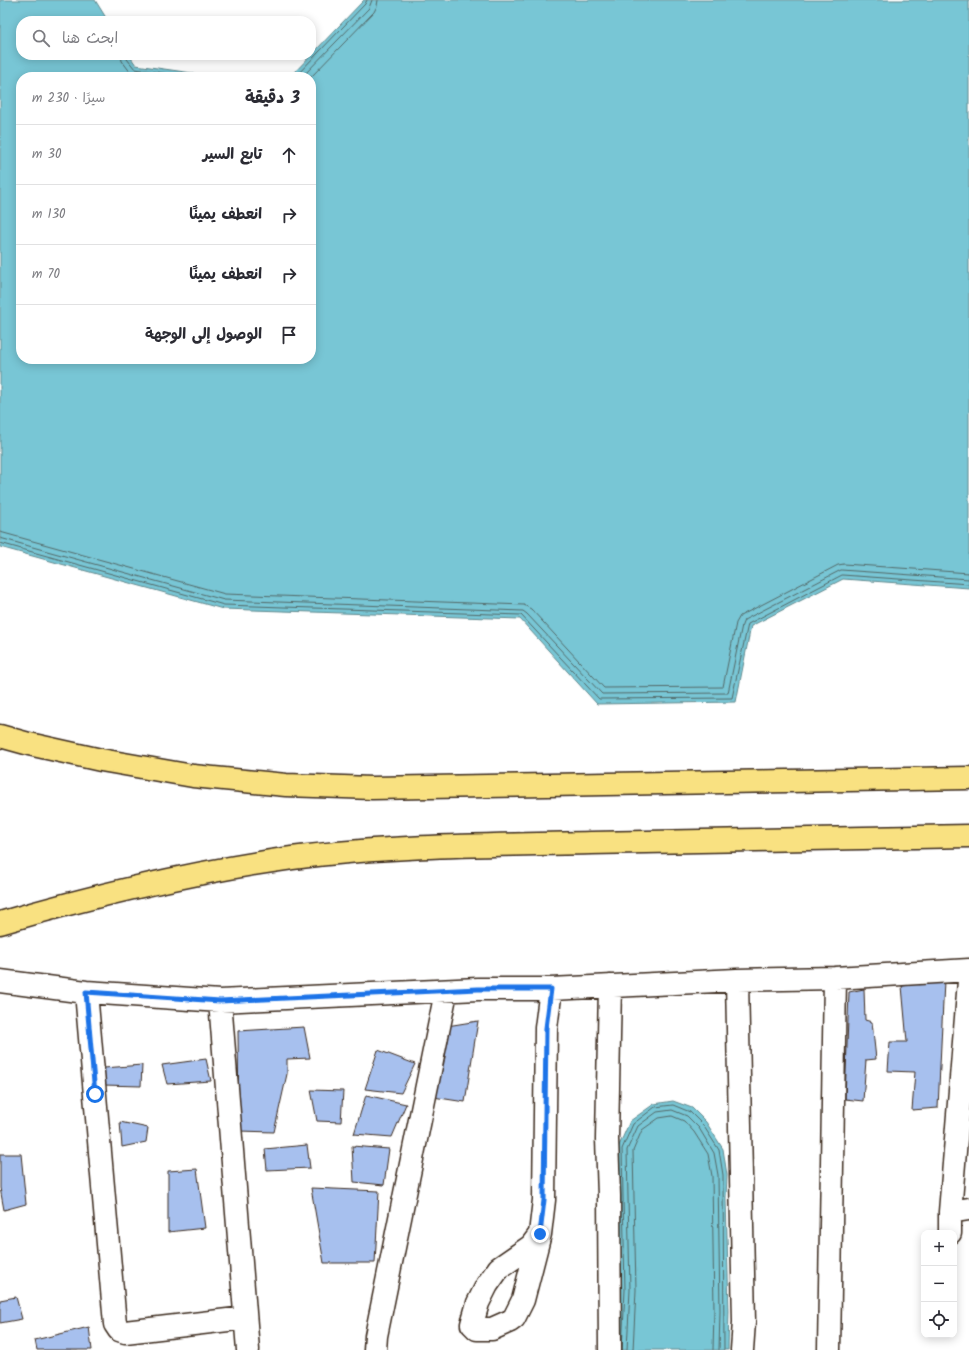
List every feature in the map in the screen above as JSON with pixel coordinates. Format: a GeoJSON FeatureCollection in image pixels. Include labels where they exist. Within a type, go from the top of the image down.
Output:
{"type":"FeatureCollection","features":[{"type":"Feature","properties":{"kind":"main road"},"geometry":{"type":"LineString","coordinates":[[0,736],[101,760],[192,776],[286,785],[372,788],[477,785],[969,778]]}},
{"type":"Feature","properties":{"kind":"main road"},"geometry":{"type":"LineString","coordinates":[[0,923],[183,876],[293,858],[381,849],[479,845],[969,836]]}},
{"type":"Feature","properties":{"kind":"street"},"geometry":{"type":"LineString","coordinates":[[0,981],[86,992],[220,1001],[446,992],[478,989],[551,989],[737,980],[835,978],[969,970]]}},
{"type":"Feature","properties":{"kind":"street"},"geometry":{"type":"LineString","coordinates":[[829,1350],[835,978]]}},
{"type":"Feature","properties":{"kind":"street"},"geometry":{"type":"LineString","coordinates":[[737,980],[744,1322],[742,1350]]}},
{"type":"Feature","properties":{"kind":"street"},"geometry":{"type":"LineString","coordinates":[[956,1218],[969,981]]}},
{"type":"Feature","properties":{"kind":"street"},"geometry":{"type":"LineString","coordinates":[[610,986],[607,1139],[610,1350]]}},
{"type":"Feature","properties":{"kind":"street"},"geometry":{"type":"LineString","coordinates":[[540,1234],[544,1200],[546,1028],[551,989]]}},
{"type":"Feature","properties":{"kind":"street"},"geometry":{"type":"LineString","coordinates":[[86,992],[115,1324],[119,1330],[125,1332],[245,1318]]}},
{"type":"Feature","properties":{"kind":"street"},"geometry":{"type":"LineString","coordinates":[[375,1350],[376,1336],[446,992]]}},
{"type":"Feature","properties":{"kind":"street"},"geometry":{"type":"LineString","coordinates":[[220,1001],[248,1350]]}},
{"type":"Feature","properties":{"kind":"water"},"geometry":{"type":"Polygon","coordinates":[[[0,0],[95,0],[105,16],[16,16],[16,60],[132,60],[136,65],[185,72],[16,72],[16,364],[316,364],[316,72],[295,72],[306,60],[316,60],[316,50],[364,0],[969,0],[969,588],[843,579],[751,626],[736,702],[597,704],[520,619],[223,609],[0,547],[0,0]]]}},
{"type":"Feature","properties":{"kind":"water"},"geometry":{"type":"Polygon","coordinates":[[[673,1101],[692,1108],[706,1122],[723,1149],[727,1175],[726,1198],[729,1311],[728,1350],[618,1350],[618,1148],[630,1121],[654,1104],[673,1101]]]}},
{"type":"Feature","properties":{"kind":"building"},"geometry":{"type":"Polygon","coordinates":[[[944,981],[938,1108],[912,1110],[915,1072],[888,1071],[890,1042],[907,1042],[902,986],[944,981]]]}},
{"type":"Feature","properties":{"kind":"building"},"geometry":{"type":"Polygon","coordinates":[[[864,989],[865,1020],[872,1022],[876,1059],[866,1060],[863,1101],[845,1099],[849,992],[864,989]]]}},
{"type":"Feature","properties":{"kind":"building"},"geometry":{"type":"Polygon","coordinates":[[[478,1021],[465,1102],[433,1097],[447,1026],[478,1021]]]}},
{"type":"Feature","properties":{"kind":"building"},"geometry":{"type":"Polygon","coordinates":[[[304,1027],[310,1058],[287,1059],[287,1074],[274,1132],[239,1131],[238,1031],[304,1027]]]}},
{"type":"Feature","properties":{"kind":"building"},"geometry":{"type":"Polygon","coordinates":[[[378,1050],[415,1064],[401,1093],[365,1089],[378,1050]]]}},
{"type":"Feature","properties":{"kind":"building"},"geometry":{"type":"Polygon","coordinates":[[[206,1059],[211,1081],[167,1084],[162,1065],[206,1059]]]}},
{"type":"Feature","properties":{"kind":"building"},"geometry":{"type":"Polygon","coordinates":[[[142,1065],[141,1086],[103,1085],[104,1068],[142,1065]]]}},
{"type":"Feature","properties":{"kind":"building"},"geometry":{"type":"Polygon","coordinates":[[[311,1090],[343,1091],[341,1122],[317,1121],[311,1090]]]}},
{"type":"Feature","properties":{"kind":"building"},"geometry":{"type":"Polygon","coordinates":[[[366,1095],[406,1104],[392,1137],[354,1134],[366,1095]]]}},
{"type":"Feature","properties":{"kind":"building"},"geometry":{"type":"Polygon","coordinates":[[[120,1122],[148,1128],[146,1142],[122,1147],[120,1122]]]}},
{"type":"Feature","properties":{"kind":"building"},"geometry":{"type":"Polygon","coordinates":[[[307,1145],[310,1168],[267,1170],[265,1149],[307,1145]]]}},
{"type":"Feature","properties":{"kind":"building"},"geometry":{"type":"Polygon","coordinates":[[[352,1146],[389,1149],[384,1185],[354,1182],[352,1146]]]}},
{"type":"Feature","properties":{"kind":"building"},"geometry":{"type":"Polygon","coordinates":[[[0,1154],[21,1154],[26,1204],[4,1210],[0,1188],[0,1154]]]}},
{"type":"Feature","properties":{"kind":"building"},"geometry":{"type":"Polygon","coordinates":[[[197,1169],[205,1228],[168,1232],[168,1171],[197,1169]]]}},
{"type":"Feature","properties":{"kind":"building"},"geometry":{"type":"Polygon","coordinates":[[[311,1188],[379,1191],[375,1263],[324,1263],[311,1188]]]}},
{"type":"Feature","properties":{"kind":"building"},"geometry":{"type":"Polygon","coordinates":[[[16,1297],[22,1319],[0,1323],[0,1300],[16,1297]]]}},
{"type":"Feature","properties":{"kind":"building"},"geometry":{"type":"Polygon","coordinates":[[[89,1327],[92,1350],[37,1350],[35,1340],[89,1327]]]}},
{"type":"Feature","properties":{"kind":"route"},"geometry":{"type":"LineString","coordinates":[[95,1094],[86,992],[220,1001],[446,992],[478,989],[551,989],[546,1028],[544,1200],[540,1234]]}}]}
